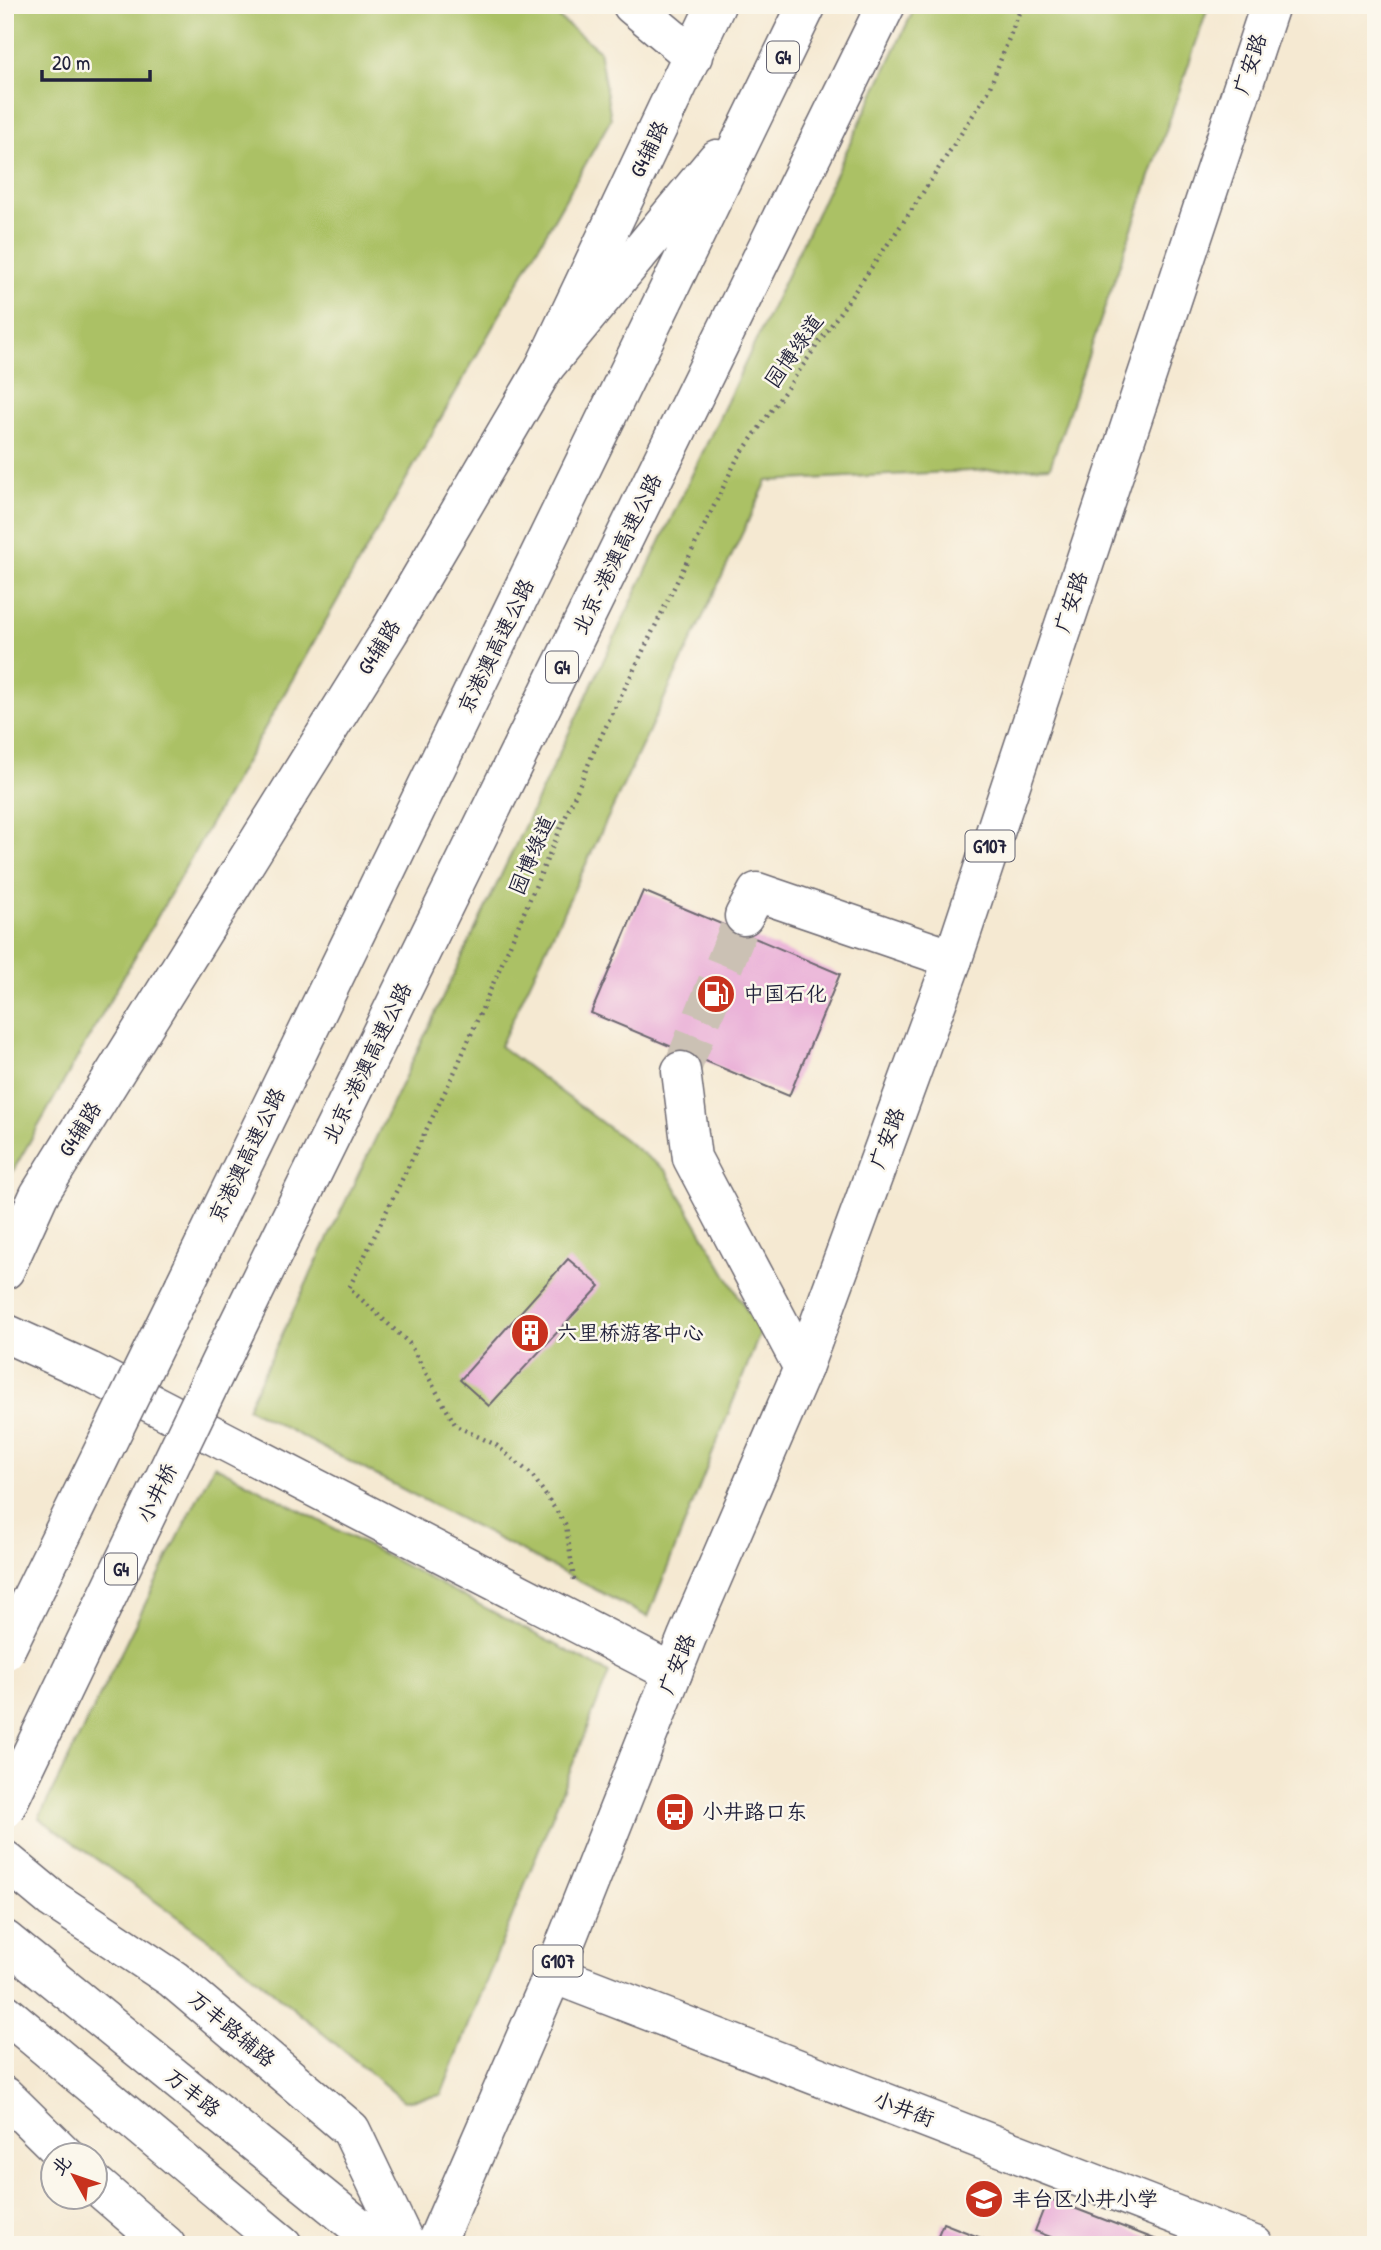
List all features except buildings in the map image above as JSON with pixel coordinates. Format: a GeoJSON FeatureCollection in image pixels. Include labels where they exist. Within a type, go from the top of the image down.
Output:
{"type":"FeatureCollection","features":[{"type":"Feature","properties":{"kind":"main road"},"geometry":{"type":"LineString","coordinates":[[632,5],[693,56]]}},
{"type":"Feature","properties":{"kind":"main road","name":"G4辅路"},"geometry":{"type":"LineString","coordinates":[[5,1270],[39,1195],[389,632],[544,368],[716,5]]}},
{"type":"Feature","properties":{"kind":"main road","name":"京港澳高速公路"},"geometry":{"type":"LineString","coordinates":[[5,1651],[807,5]]}},
{"type":"Feature","properties":{"kind":"main road","name":"北京-港澳高速公路"},"geometry":{"type":"LineString","coordinates":[[236,1329],[886,5]]}},
{"type":"Feature","properties":{"kind":"main road","name":"广安路"},"geometry":{"type":"LineString","coordinates":[[435,2245],[553,1974],[673,1673],[803,1368],[953,959],[1270,5]]}},
{"type":"Feature","properties":{"kind":"main road"},"geometry":{"type":"LineString","coordinates":[[544,368],[758,109]]}},
{"type":"Feature","properties":{"kind":"main road"},"geometry":{"type":"LineString","coordinates":[[744,916],[757,892],[953,959]]}},
{"type":"Feature","properties":{"kind":"main road"},"geometry":{"type":"LineString","coordinates":[[681,1071],[692,1158],[803,1368]]}},
{"type":"Feature","properties":{"kind":"main road","name":"小井桥"},"geometry":{"type":"LineString","coordinates":[[5,1809],[236,1329]]}},
{"type":"Feature","properties":{"kind":"main road"},"geometry":{"type":"LineString","coordinates":[[5,1333],[89,1371],[673,1673]]}},
{"type":"Feature","properties":{"kind":"main road","name":"万丰路辅路"},"geometry":{"type":"LineString","coordinates":[[5,1860],[52,1899],[173,1979],[351,2130],[406,2245]]}},
{"type":"Feature","properties":{"kind":"main road","name":"万丰路"},"geometry":{"type":"LineString","coordinates":[[5,1940],[381,2245]]}},
{"type":"Feature","properties":{"kind":"main road","name":"小井街"},"geometry":{"type":"LineString","coordinates":[[553,1974],[1254,2245]]}},
{"type":"Feature","properties":{"kind":"main road"},"geometry":{"type":"LineString","coordinates":[[5,2013],[283,2245]]}},
{"type":"Feature","properties":{"kind":"main road"},"geometry":{"type":"LineString","coordinates":[[5,2096],[53,2142]]}},
{"type":"Feature","properties":{"kind":"main road"},"geometry":{"type":"LineString","coordinates":[[108,2195],[166,2245]]}},
{"type":"Feature","properties":{"kind":"path","name":"园博绿道"},"geometry":{"type":"LineString","coordinates":[[576,1588],[566,1525],[531,1475],[496,1445],[456,1426],[409,1343],[349,1288],[456,1069],[595,749],[736,461],[911,211],[988,92],[1022,5]]}},
{"type":"Feature","properties":{"kind":"green space"},"geometry":{"type":"Polygon","coordinates":[[[5,5],[543,5],[599,50],[611,119],[5,1185],[5,5]]]}},
{"type":"Feature","properties":{"kind":"green space"},"geometry":{"type":"Polygon","coordinates":[[[916,5],[1209,5],[1050,467],[767,481],[500,1046],[666,1171],[760,1333],[648,1617],[247,1408],[916,5]]]}},
{"type":"Feature","properties":{"kind":"green space"},"geometry":{"type":"Polygon","coordinates":[[[214,1465],[609,1673],[441,2095],[404,2101],[222,1949],[39,1818],[214,1465]]]}},
{"type":"Feature","properties":{"kind":"tunnel"},"geometry":{"type":"LineString","coordinates":[[681,1071],[744,916]]}},
{"type":"Feature","properties":{"kind":"place","name":"中国石化"},"geometry":{"type":"Point","coordinates":[716,994]}},
{"type":"Feature","properties":{"kind":"place","name":"六里桥游客中心"},"geometry":{"type":"Point","coordinates":[530,1333]}},
{"type":"Feature","properties":{"kind":"place","name":"小井路口东"},"geometry":{"type":"Point","coordinates":[675,1812]}},
{"type":"Feature","properties":{"kind":"place","name":"丰台区小井小学"},"geometry":{"type":"Point","coordinates":[984,2199]}}]}
